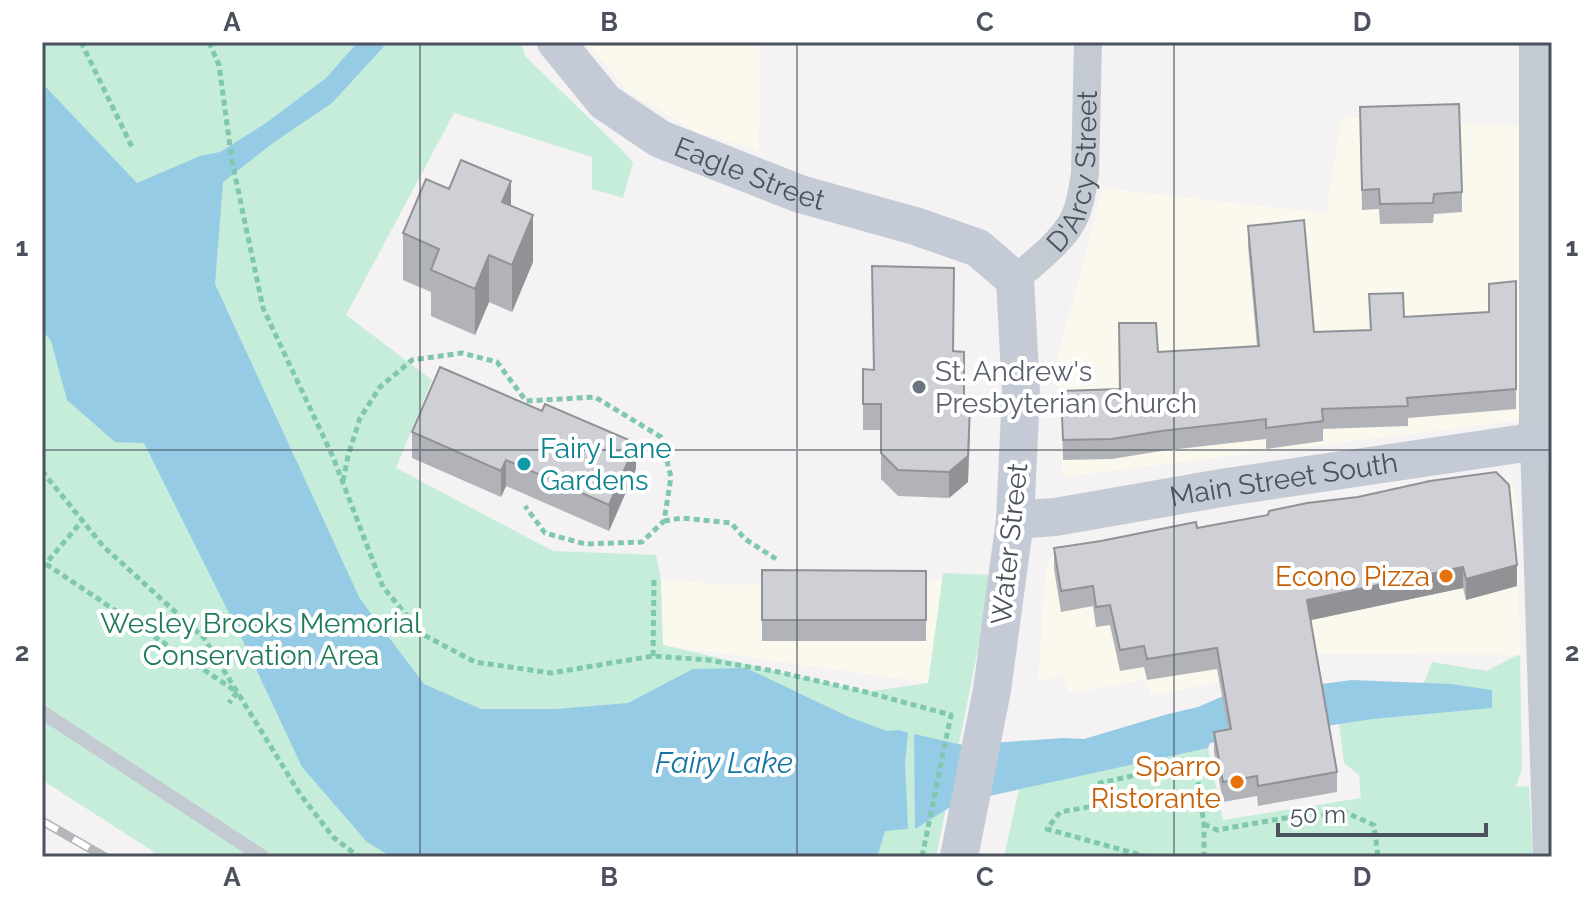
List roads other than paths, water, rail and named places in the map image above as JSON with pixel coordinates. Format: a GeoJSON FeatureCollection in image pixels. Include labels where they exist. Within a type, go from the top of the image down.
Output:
{"type":"FeatureCollection","features":[{"type":"Feature","properties":{"kind":"main road","name":"Eagle Street"},"geometry":{"type":"LineString","coordinates":[[556,42],[605,102],[660,139],[800,194],[915,226],[978,248],[1015,280]]}},
{"type":"Feature","properties":{"kind":"main road","name":"Water Street"},"geometry":{"type":"LineString","coordinates":[[961,856],[992,690],[1015,520],[1021,392],[1015,280]]}},
{"type":"Feature","properties":{"kind":"main road","name":"Main Street South"},"geometry":{"type":"LineString","coordinates":[[1015,520],[1055,517],[1227,487],[1543,441]]}},
{"type":"Feature","properties":{"kind":"street","name":"D'Arcy Street"},"geometry":{"type":"LineString","coordinates":[[1015,280],[1059,239],[1075,218],[1085,173],[1088,42]]}},
{"type":"Feature","properties":{"kind":"street"},"geometry":{"type":"LineString","coordinates":[[1536,42],[1545,199],[1536,421],[1543,441],[1547,857]]}},
{"type":"Feature","properties":{"kind":"lane"},"geometry":{"type":"LineString","coordinates":[[42,712],[263,857]]}},
{"type":"Feature","properties":{"kind":"water","name":"Fairy Lake"},"geometry":{"type":"Polygon","coordinates":[[[358,42],[388,42],[332,103],[223,182],[215,284],[360,599],[424,684],[481,709],[556,709],[628,703],[693,669],[746,668],[849,717],[887,731],[908,733],[905,764],[908,829],[885,831],[878,854],[873,857],[392,857],[367,842],[302,767],[144,443],[115,442],[67,400],[51,341],[42,330],[42,83],[137,183],[200,156],[220,152],[266,123],[326,78],[358,42]]]}},
{"type":"Feature","properties":{"kind":"water"},"geometry":{"type":"Polygon","coordinates":[[[1352,680],[1451,684],[1492,690],[1492,708],[1373,719],[1210,743],[1208,748],[957,803],[915,829],[914,734],[963,745],[1084,739],[1198,707],[1221,697],[1352,680]]]}},
{"type":"Feature","properties":{"kind":"railway"},"geometry":{"type":"LineString","coordinates":[[42,821],[105,857]]}},
{"type":"Feature","properties":{"kind":"place","name":"St. Andrew's Presbyterian Church"},"geometry":{"type":"Point","coordinates":[919,387]}},
{"type":"Feature","properties":{"kind":"place","name":"Fairy Lane Gardens"},"geometry":{"type":"Point","coordinates":[524,464]}},
{"type":"Feature","properties":{"kind":"place","name":"Econo Pizza"},"geometry":{"type":"Point","coordinates":[1446,576]}},
{"type":"Feature","properties":{"kind":"place","name":"Sparro Ristorante"},"geometry":{"type":"Point","coordinates":[1237,782]}},
{"type":"Feature","properties":{"kind":"park label","name":"Wesley Brooks Memorial Conservation Area"},"geometry":{"type":"Point","coordinates":[261,639]}}]}
